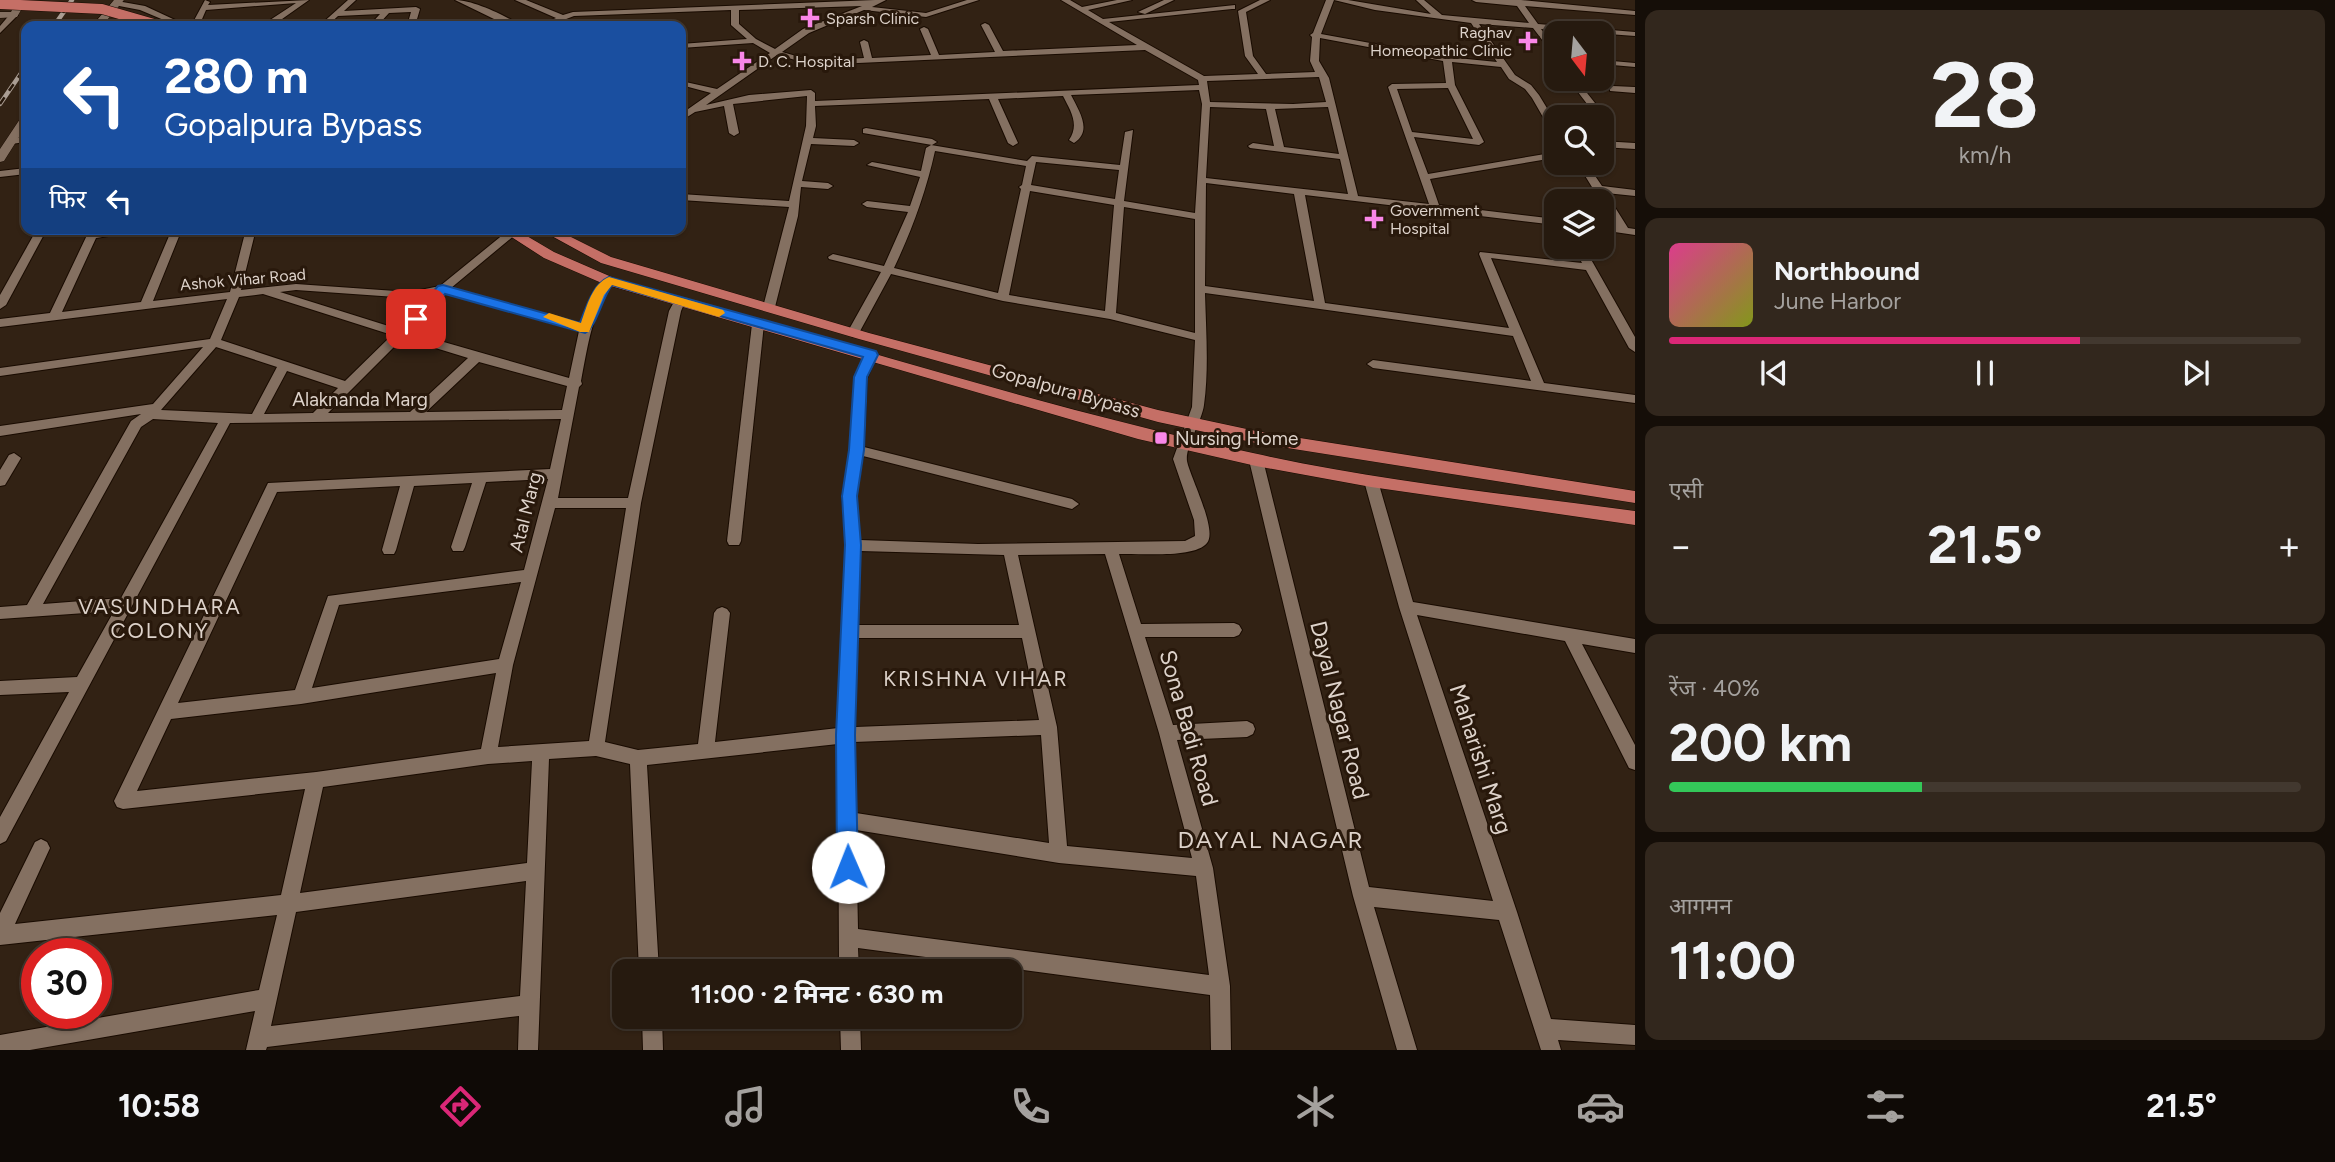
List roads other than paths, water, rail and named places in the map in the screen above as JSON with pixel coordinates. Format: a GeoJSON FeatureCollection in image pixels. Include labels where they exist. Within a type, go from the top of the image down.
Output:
{"type":"FeatureCollection","features":[{"type":"Feature","properties":{"kind":"main road"},"geometry":{"type":"LineString","coordinates":[[0,7],[87,13],[123,21]]}},
{"type":"Feature","properties":{"kind":"main road"},"geometry":{"type":"LineString","coordinates":[[0,7],[94,8],[148,21]]}},
{"type":"Feature","properties":{"kind":"main road","name":"Gopalpura Bypass"},"geometry":{"type":"LineString","coordinates":[[519,235],[549,255],[609,281],[1138,433],[1256,460],[1371,481],[1635,518]]}},
{"type":"Feature","properties":{"kind":"main road","name":"Gopalpura Bypass"},"geometry":{"type":"LineString","coordinates":[[557,235],[606,260],[853,333],[1194,423],[1256,437],[1635,497]]}},
{"type":"Feature","properties":{"kind":"street"},"geometry":{"type":"LineString","coordinates":[[0,31],[14,15],[22,0]]}},
{"type":"Feature","properties":{"kind":"street"},"geometry":{"type":"LineString","coordinates":[[197,21],[205,4],[305,0]]}},
{"type":"Feature","properties":{"kind":"street"},"geometry":{"type":"LineString","coordinates":[[277,21],[305,0]]}},
{"type":"Feature","properties":{"kind":"street"},"geometry":{"type":"LineString","coordinates":[[329,21],[352,0]]}},
{"type":"Feature","properties":{"kind":"street"},"geometry":{"type":"LineString","coordinates":[[459,0],[508,21]]}},
{"type":"Feature","properties":{"kind":"street"},"geometry":{"type":"LineString","coordinates":[[519,0],[563,19]]}},
{"type":"Feature","properties":{"kind":"street"},"geometry":{"type":"LineString","coordinates":[[686,115],[806,31],[882,0]]}},
{"type":"Feature","properties":{"kind":"street"},"geometry":{"type":"LineString","coordinates":[[860,7],[926,15],[975,0]]}},
{"type":"Feature","properties":{"kind":"street"},"geometry":{"type":"LineString","coordinates":[[853,545],[928,551],[1187,547],[1202,539],[1201,520],[1181,459],[1198,407],[1202,338],[1199,289],[1200,217],[1206,104],[1203,83],[1065,0]]}},
{"type":"Feature","properties":{"kind":"street"},"geometry":{"type":"LineString","coordinates":[[1092,16],[1128,0]]}},
{"type":"Feature","properties":{"kind":"street"},"geometry":{"type":"LineString","coordinates":[[1119,19],[1170,0]]}},
{"type":"Feature","properties":{"kind":"street"},"geometry":{"type":"LineString","coordinates":[[1212,0],[1242,11],[1264,0]]}},
{"type":"Feature","properties":{"kind":"street"},"geometry":{"type":"LineString","coordinates":[[1330,0],[1314,35],[1314,52],[1320,74],[1325,78],[1354,198]]}},
{"type":"Feature","properties":{"kind":"street"},"geometry":{"type":"LineString","coordinates":[[1338,0],[1378,10],[1440,19],[1544,28]]}},
{"type":"Feature","properties":{"kind":"street"},"geometry":{"type":"LineString","coordinates":[[1420,0],[1440,19]]}},
{"type":"Feature","properties":{"kind":"street"},"geometry":{"type":"LineString","coordinates":[[1476,0],[1635,13]]}},
{"type":"Feature","properties":{"kind":"street"},"geometry":{"type":"LineString","coordinates":[[1573,0],[1591,21]]}},
{"type":"Feature","properties":{"kind":"street"},"geometry":{"type":"LineString","coordinates":[[102,21],[118,2],[142,8],[172,21]]}},
{"type":"Feature","properties":{"kind":"street"},"geometry":{"type":"LineString","coordinates":[[1518,2],[1544,40]]}},
{"type":"Feature","properties":{"kind":"street"},"geometry":{"type":"LineString","coordinates":[[557,21],[573,15],[735,9],[774,4],[872,3]]}},
{"type":"Feature","properties":{"kind":"street"},"geometry":{"type":"LineString","coordinates":[[1092,16],[1119,19],[1232,7]]}},
{"type":"Feature","properties":{"kind":"street"},"geometry":{"type":"LineString","coordinates":[[337,14],[416,9],[412,21]]}},
{"type":"Feature","properties":{"kind":"street"},"geometry":{"type":"LineString","coordinates":[[735,9],[735,25],[752,41],[774,53],[814,63],[1147,47]]}},
{"type":"Feature","properties":{"kind":"street"},"geometry":{"type":"LineString","coordinates":[[378,21],[387,11]]}},
{"type":"Feature","properties":{"kind":"street"},"geometry":{"type":"LineString","coordinates":[[1242,11],[1249,56],[1264,77]]}},
{"type":"Feature","properties":{"kind":"street"},"geometry":{"type":"LineString","coordinates":[[0,15],[14,15]]}},
{"type":"Feature","properties":{"kind":"street"},"geometry":{"type":"LineString","coordinates":[[494,21],[502,18]]}},
{"type":"Feature","properties":{"kind":"street"},"geometry":{"type":"LineString","coordinates":[[1474,22],[1512,77],[1528,87],[1544,111]]}},
{"type":"Feature","properties":{"kind":"street"},"geometry":{"type":"LineString","coordinates":[[985,25],[1000,54]]}},
{"type":"Feature","properties":{"kind":"street"},"geometry":{"type":"LineString","coordinates":[[924,29],[936,57]]}},
{"type":"Feature","properties":{"kind":"street"},"geometry":{"type":"LineString","coordinates":[[1630,33],[1635,42]]}},
{"type":"Feature","properties":{"kind":"street"},"geometry":{"type":"LineString","coordinates":[[1314,35],[1447,59],[1504,65]]}},
{"type":"Feature","properties":{"kind":"street"},"geometry":{"type":"LineString","coordinates":[[686,46],[752,41]]}},
{"type":"Feature","properties":{"kind":"street"},"geometry":{"type":"LineString","coordinates":[[863,42],[869,61]]}},
{"type":"Feature","properties":{"kind":"street"},"geometry":{"type":"LineString","coordinates":[[1409,134],[1479,142],[1451,85],[1447,59]]}},
{"type":"Feature","properties":{"kind":"street"},"geometry":{"type":"LineString","coordinates":[[1614,63],[1635,65]]}},
{"type":"Feature","properties":{"kind":"street"},"geometry":{"type":"LineString","coordinates":[[812,104],[1066,93],[1320,74]]}},
{"type":"Feature","properties":{"kind":"street"},"geometry":{"type":"LineString","coordinates":[[686,84],[718,92]]}},
{"type":"Feature","properties":{"kind":"street"},"geometry":{"type":"LineString","coordinates":[[1435,208],[1392,87],[1451,85]]}},
{"type":"Feature","properties":{"kind":"street"},"geometry":{"type":"LineString","coordinates":[[1614,89],[1635,90]]}},
{"type":"Feature","properties":{"kind":"street"},"geometry":{"type":"LineString","coordinates":[[1581,91],[1592,105]]}},
{"type":"Feature","properties":{"kind":"street"},"geometry":{"type":"LineString","coordinates":[[693,110],[794,93],[811,93],[807,141],[769,307]]}},
{"type":"Feature","properties":{"kind":"street"},"geometry":{"type":"LineString","coordinates":[[1066,93],[1081,126],[1080,133],[1074,140]]}},
{"type":"Feature","properties":{"kind":"street"},"geometry":{"type":"LineString","coordinates":[[993,97],[1013,143]]}},
{"type":"Feature","properties":{"kind":"street"},"geometry":{"type":"LineString","coordinates":[[728,103],[734,133]]}},
{"type":"Feature","properties":{"kind":"street"},"geometry":{"type":"LineString","coordinates":[[1206,104],[1270,107],[1331,104]]}},
{"type":"Feature","properties":{"kind":"street"},"geometry":{"type":"LineString","coordinates":[[1270,107],[1280,150]]}},
{"type":"Feature","properties":{"kind":"street"},"geometry":{"type":"LineString","coordinates":[[0,158],[21,126]]}},
{"type":"Feature","properties":{"kind":"street"},"geometry":{"type":"LineString","coordinates":[[866,131],[1030,164]]}},
{"type":"Feature","properties":{"kind":"street"},"geometry":{"type":"LineString","coordinates":[[1110,315],[1119,203],[1130,132]]}},
{"type":"Feature","properties":{"kind":"street"},"geometry":{"type":"LineString","coordinates":[[11,141],[21,140]]}},
{"type":"Feature","properties":{"kind":"street"},"geometry":{"type":"LineString","coordinates":[[807,141],[855,143]]}},
{"type":"Feature","properties":{"kind":"street"},"geometry":{"type":"LineString","coordinates":[[853,333],[890,270],[926,175],[932,143]]}},
{"type":"Feature","properties":{"kind":"street"},"geometry":{"type":"LineString","coordinates":[[1614,145],[1635,146]]}},
{"type":"Feature","properties":{"kind":"street"},"geometry":{"type":"LineString","coordinates":[[1252,146],[1343,157]]}},
{"type":"Feature","properties":{"kind":"street"},"geometry":{"type":"LineString","coordinates":[[1424,177],[1544,157]]}},
{"type":"Feature","properties":{"kind":"street"},"geometry":{"type":"LineString","coordinates":[[1003,298],[1031,159],[1125,168]]}},
{"type":"Feature","properties":{"kind":"street"},"geometry":{"type":"LineString","coordinates":[[872,165],[926,175]]}},
{"type":"Feature","properties":{"kind":"street"},"geometry":{"type":"LineString","coordinates":[[0,174],[21,172]]}},
{"type":"Feature","properties":{"kind":"street"},"geometry":{"type":"LineString","coordinates":[[1590,175],[1600,189]]}},
{"type":"Feature","properties":{"kind":"street"},"geometry":{"type":"LineString","coordinates":[[1201,180],[1544,221]]}},
{"type":"Feature","properties":{"kind":"street"},"geometry":{"type":"LineString","coordinates":[[797,184],[828,186]]}},
{"type":"Feature","properties":{"kind":"street"},"geometry":{"type":"LineString","coordinates":[[1024,187],[1200,217]]}},
{"type":"Feature","properties":{"kind":"street"},"geometry":{"type":"LineString","coordinates":[[1299,191],[1320,306]]}},
{"type":"Feature","properties":{"kind":"street"},"geometry":{"type":"LineString","coordinates":[[1614,191],[1635,193]]}},
{"type":"Feature","properties":{"kind":"street"},"geometry":{"type":"LineString","coordinates":[[686,197],[794,204]]}},
{"type":"Feature","properties":{"kind":"street"},"geometry":{"type":"LineString","coordinates":[[867,204],[914,210]]}},
{"type":"Feature","properties":{"kind":"street"},"geometry":{"type":"LineString","coordinates":[[1614,209],[1629,231]]}},
{"type":"Feature","properties":{"kind":"street"},"geometry":{"type":"LineString","coordinates":[[0,305],[39,235]]}},
{"type":"Feature","properties":{"kind":"street"},"geometry":{"type":"LineString","coordinates":[[54,316],[92,235]]}},
{"type":"Feature","properties":{"kind":"street"},"geometry":{"type":"LineString","coordinates":[[146,304],[175,235]]}},
{"type":"Feature","properties":{"kind":"street"},"geometry":{"type":"LineString","coordinates":[[31,611],[136,424],[154,411],[214,342],[235,293],[250,235]]}},
{"type":"Feature","properties":{"kind":"street","name":"Ashok Vihar Road"},"geometry":{"type":"LineString","coordinates":[[0,323],[296,287],[410,296],[443,289],[505,235]]}},
{"type":"Feature","properties":{"kind":"street"},"geometry":{"type":"LineString","coordinates":[[1539,387],[1484,254],[1589,267]]}},
{"type":"Feature","properties":{"kind":"street"},"geometry":{"type":"LineString","coordinates":[[833,257],[1003,298],[1110,315],[1202,338]]}},
{"type":"Feature","properties":{"kind":"street"},"geometry":{"type":"LineString","coordinates":[[1585,259],[1635,348]]}},
{"type":"Feature","properties":{"kind":"street","name":"Atal Marg"},"geometry":{"type":"LineString","coordinates":[[488,756],[505,665],[550,503],[585,329],[598,294],[609,281]]}},
{"type":"Feature","properties":{"kind":"street"},"geometry":{"type":"LineString","coordinates":[[317,417],[402,334],[443,289],[585,329]]}},
{"type":"Feature","properties":{"kind":"street"},"geometry":{"type":"LineString","coordinates":[[1199,289],[1518,333]]}},
{"type":"Feature","properties":{"kind":"street"},"geometry":{"type":"LineString","coordinates":[[259,290],[477,357],[576,384]]}},
{"type":"Feature","properties":{"kind":"street"},"geometry":{"type":"LineString","coordinates":[[596,748],[634,503],[674,311],[679,302]]}},
{"type":"Feature","properties":{"kind":"street"},"geometry":{"type":"LineString","coordinates":[[734,541],[758,324]]}},
{"type":"Feature","properties":{"kind":"street"},"geometry":{"type":"LineString","coordinates":[[0,372],[214,342],[346,386]]}},
{"type":"Feature","properties":{"kind":"street"},"geometry":{"type":"LineString","coordinates":[[849,959],[846,735],[853,545],[849,496],[857,450],[860,377],[871,355]]}},
{"type":"Feature","properties":{"kind":"street"},"geometry":{"type":"LineString","coordinates":[[411,418],[477,357]]}},
{"type":"Feature","properties":{"kind":"street"},"geometry":{"type":"LineString","coordinates":[[1373,364],[1635,400]]}},
{"type":"Feature","properties":{"kind":"street"},"geometry":{"type":"LineString","coordinates":[[256,418],[284,365]]}},
{"type":"Feature","properties":{"kind":"street","name":"Alaknanda Marg"},"geometry":{"type":"LineString","coordinates":[[0,431],[154,411],[226,419],[568,414]]}},
{"type":"Feature","properties":{"kind":"street"},"geometry":{"type":"LineString","coordinates":[[0,835],[226,419]]}},
{"type":"Feature","properties":{"kind":"street"},"geometry":{"type":"LineString","coordinates":[[857,450],[1072,504]]}},
{"type":"Feature","properties":{"kind":"street"},"geometry":{"type":"LineString","coordinates":[[0,481],[14,458]]}},
{"type":"Feature","properties":{"kind":"street","name":"Dayal Nagar Road"},"geometry":{"type":"LineString","coordinates":[[1256,460],[1362,896],[1407,1050]]}},
{"type":"Feature","properties":{"kind":"street"},"geometry":{"type":"LineString","coordinates":[[555,474],[273,487],[123,802],[316,780],[488,756],[596,748],[638,758],[846,735],[1049,727]]}},
{"type":"Feature","properties":{"kind":"street"},"geometry":{"type":"LineString","coordinates":[[458,547],[481,477]]}},
{"type":"Feature","properties":{"kind":"street"},"geometry":{"type":"LineString","coordinates":[[389,550],[409,480]]}},
{"type":"Feature","properties":{"kind":"street","name":"Maharishi Marg"},"geometry":{"type":"LineString","coordinates":[[1371,481],[1407,607],[1551,1050]]}},
{"type":"Feature","properties":{"kind":"street"},"geometry":{"type":"LineString","coordinates":[[550,503],[634,503]]}},
{"type":"Feature","properties":{"kind":"street","name":"Sona Badi Road"},"geometry":{"type":"LineString","coordinates":[[1110,548],[1167,733],[1204,867],[1207,908],[1220,986],[1221,1050]]}},
{"type":"Feature","properties":{"kind":"street"},"geometry":{"type":"LineString","coordinates":[[1010,550],[1049,727],[1059,853]]}},
{"type":"Feature","properties":{"kind":"street"},"geometry":{"type":"LineString","coordinates":[[300,697],[333,600],[529,575]]}},
{"type":"Feature","properties":{"kind":"street"},"geometry":{"type":"LineString","coordinates":[[0,613],[124,604]]}},
{"type":"Feature","properties":{"kind":"street"},"geometry":{"type":"LineString","coordinates":[[1407,607],[1635,646]]}},
{"type":"Feature","properties":{"kind":"street"},"geometry":{"type":"LineString","coordinates":[[705,752],[722,613]]}},
{"type":"Feature","properties":{"kind":"street"},"geometry":{"type":"LineString","coordinates":[[1135,631],[1234,630]]}},
{"type":"Feature","properties":{"kind":"street"},"geometry":{"type":"LineString","coordinates":[[850,632],[1028,631]]}},
{"type":"Feature","properties":{"kind":"street"},"geometry":{"type":"LineString","coordinates":[[1569,633],[1635,762]]}},
{"type":"Feature","properties":{"kind":"street"},"geometry":{"type":"LineString","coordinates":[[165,712],[300,697],[505,665]]}},
{"type":"Feature","properties":{"kind":"street"},"geometry":{"type":"LineString","coordinates":[[0,688],[81,684]]}},
{"type":"Feature","properties":{"kind":"street"},"geometry":{"type":"LineString","coordinates":[[1167,733],[1247,729]]}},
{"type":"Feature","properties":{"kind":"street"},"geometry":{"type":"LineString","coordinates":[[528,1050],[541,752]]}},
{"type":"Feature","properties":{"kind":"street"},"geometry":{"type":"LineString","coordinates":[[638,758],[648,959]]}},
{"type":"Feature","properties":{"kind":"street"},"geometry":{"type":"LineString","coordinates":[[316,780],[257,1044],[530,1004]]}},
{"type":"Feature","properties":{"kind":"street"},"geometry":{"type":"LineString","coordinates":[[847,820],[1059,853],[1204,867]]}},
{"type":"Feature","properties":{"kind":"street"},"geometry":{"type":"LineString","coordinates":[[41,848],[5,913],[0,934],[289,904],[536,871]]}},
{"type":"Feature","properties":{"kind":"street"},"geometry":{"type":"LineString","coordinates":[[1362,896],[1508,912]]}},
{"type":"Feature","properties":{"kind":"street"},"geometry":{"type":"LineString","coordinates":[[849,937],[1220,986]]}},
{"type":"Feature","properties":{"kind":"street"},"geometry":{"type":"LineString","coordinates":[[0,1045],[267,999]]}},
{"type":"Feature","properties":{"kind":"street"},"geometry":{"type":"LineString","coordinates":[[652,1029],[653,1050]]}},
{"type":"Feature","properties":{"kind":"street"},"geometry":{"type":"LineString","coordinates":[[850,1029],[850,1050]]}},
{"type":"Feature","properties":{"kind":"street"},"geometry":{"type":"LineString","coordinates":[[1544,1029],[1635,1035]]}},
{"type":"Feature","properties":{"kind":"railway"},"geometry":{"type":"LineString","coordinates":[[57,21],[72,0]]}},
{"type":"Feature","properties":{"kind":"railway"},"geometry":{"type":"LineString","coordinates":[[0,104],[21,73]]}},
{"type":"Feature","properties":{"kind":"place","name":"Sparsh Clinic"},"geometry":{"type":"Point","coordinates":[810,18]}},
{"type":"Feature","properties":{"kind":"place","name":"Raghav Homeopathic Clinic"},"geometry":{"type":"Point","coordinates":[1528,41]}},
{"type":"Feature","properties":{"kind":"place","name":"D. C. Hospital"},"geometry":{"type":"Point","coordinates":[742,61]}},
{"type":"Feature","properties":{"kind":"place","name":"Government Hospital"},"geometry":{"type":"Point","coordinates":[1374,219]}},
{"type":"Feature","properties":{"kind":"place","name":"Nursing Home"},"geometry":{"type":"Point","coordinates":[1161,438]}},
{"type":"Feature","properties":{"kind":"district","name":"VASUNDHARA COLONY"},"geometry":{"type":"Point","coordinates":[160,619]}},
{"type":"Feature","properties":{"kind":"district","name":"KRISHNA VIHAR"},"geometry":{"type":"Point","coordinates":[976,679]}},
{"type":"Feature","properties":{"kind":"district","name":"DAYAL NAGAR"},"geometry":{"type":"Point","coordinates":[1271,840]}}]}
